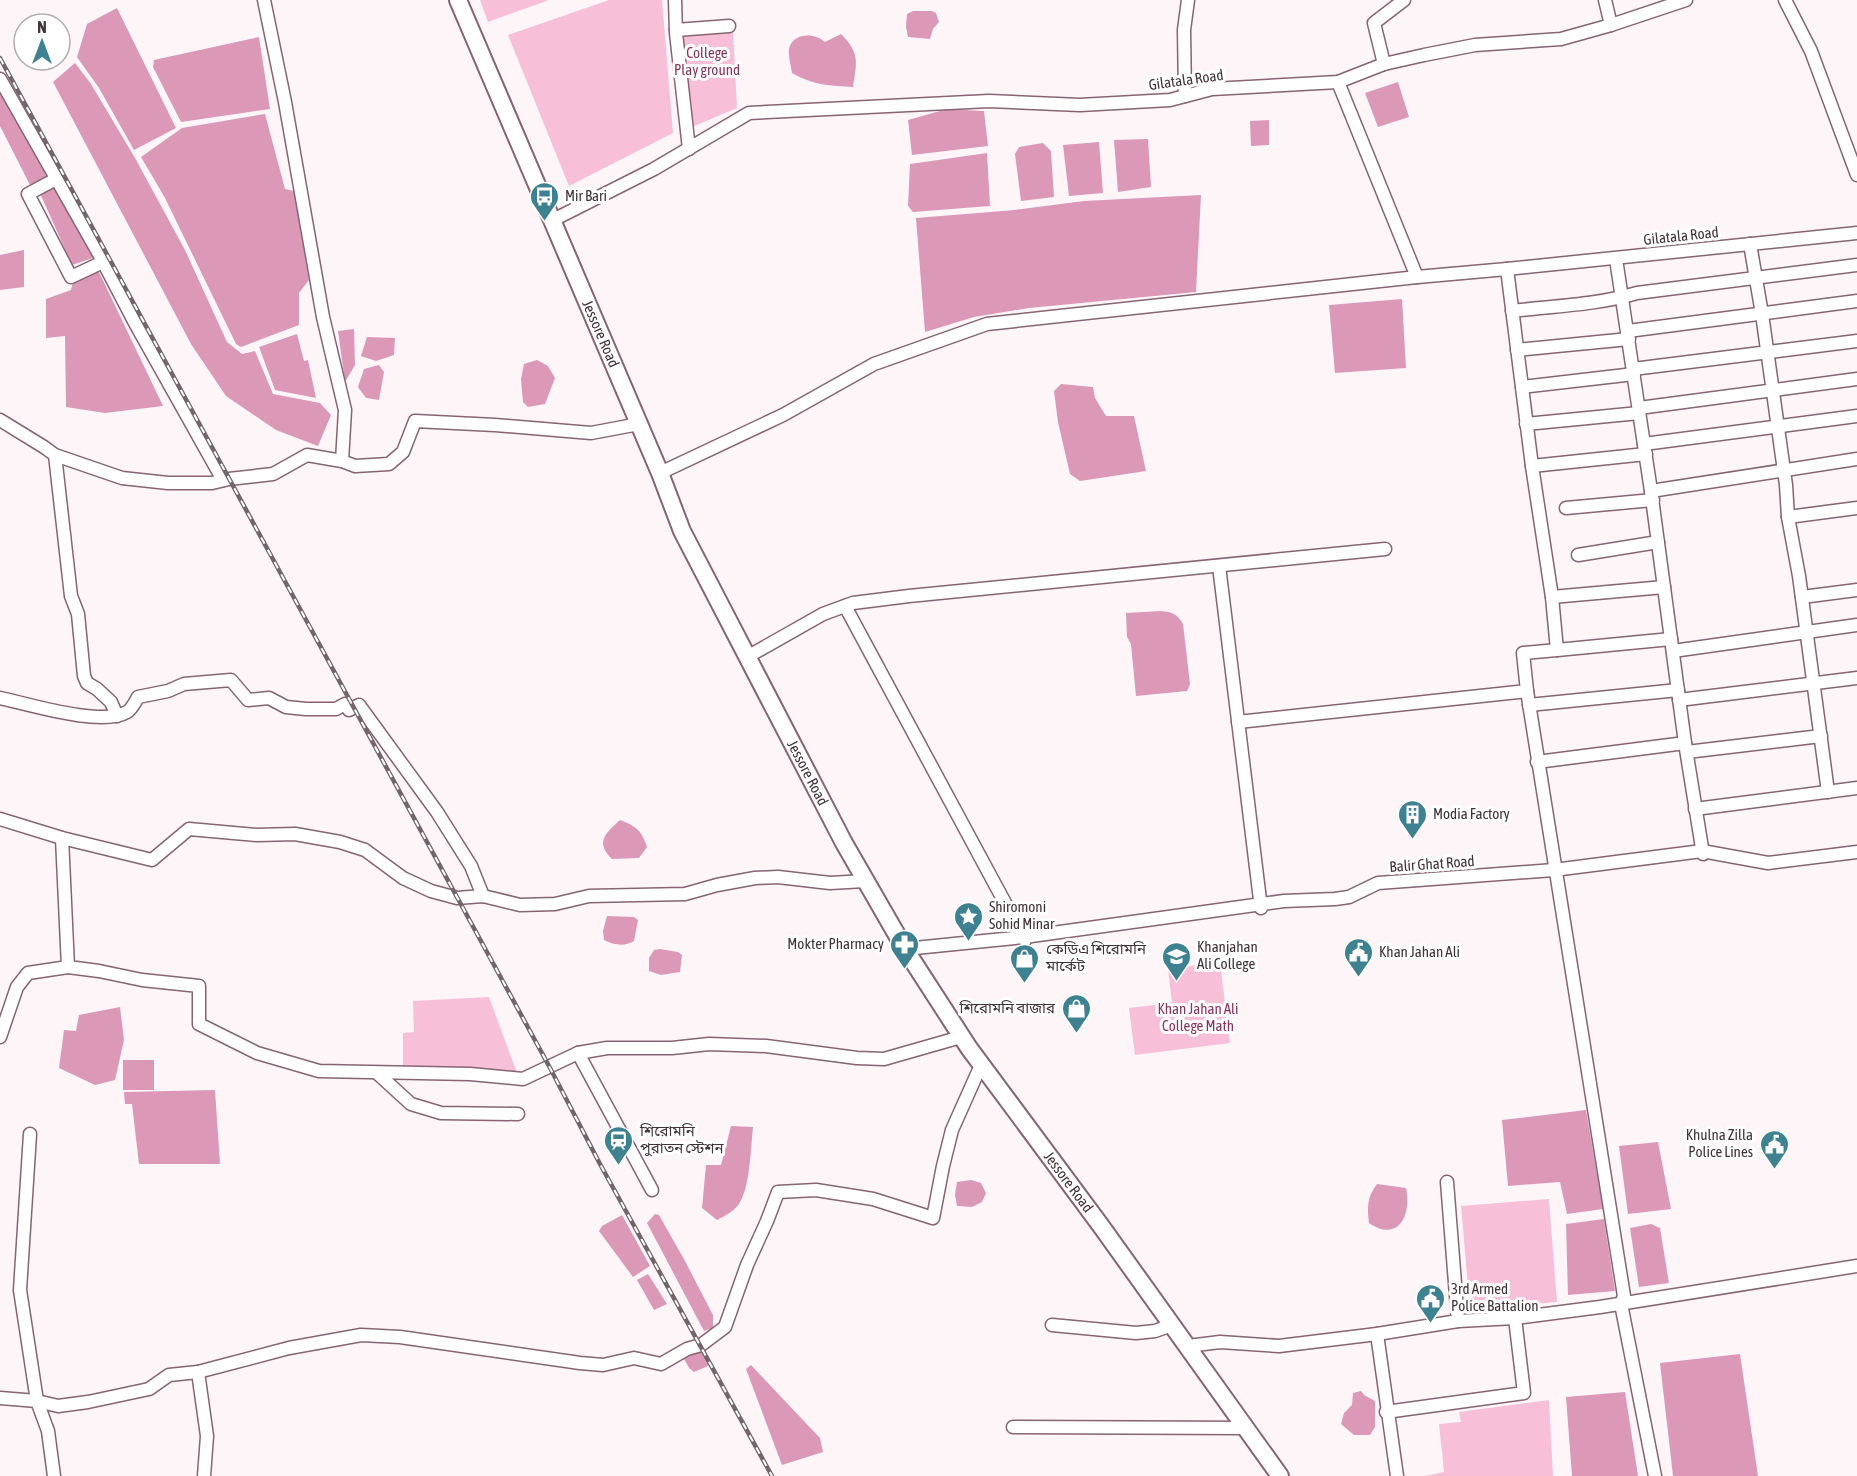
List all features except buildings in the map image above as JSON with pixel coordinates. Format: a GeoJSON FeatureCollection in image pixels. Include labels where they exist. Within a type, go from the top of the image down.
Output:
{"type":"FeatureCollection","features":[{"type":"Feature","properties":{"kind":"highway","name":"Jessore Road"},"geometry":{"type":"LineString","coordinates":[[458,0],[639,423],[682,531],[865,880],[905,950],[981,1065],[1173,1325],[1280,1476]]}},
{"type":"Feature","properties":{"kind":"street"},"geometry":{"type":"LineString","coordinates":[[264,0],[287,113],[323,318],[345,410],[342,461]]}},
{"type":"Feature","properties":{"kind":"street"},"geometry":{"type":"LineString","coordinates":[[675,0],[676,30],[689,149]]}},
{"type":"Feature","properties":{"kind":"street"},"geometry":{"type":"LineString","coordinates":[[1185,96],[1184,30],[1188,0]]}},
{"type":"Feature","properties":{"kind":"street"},"geometry":{"type":"LineString","coordinates":[[1384,64],[1374,23],[1404,0]]}},
{"type":"Feature","properties":{"kind":"street"},"geometry":{"type":"LineString","coordinates":[[1605,0],[1611,25]]}},
{"type":"Feature","properties":{"kind":"street","name":"Gilatala Road"},"geometry":{"type":"LineString","coordinates":[[553,220],[689,149],[749,113],[989,101],[1080,105],[1170,100],[1212,89],[1338,82],[1384,64],[1475,45],[1561,39],[1686,0]]}},
{"type":"Feature","properties":{"kind":"street"},"geometry":{"type":"LineString","coordinates":[[1785,0],[1811,51],[1857,175]]}},
{"type":"Feature","properties":{"kind":"street"},"geometry":{"type":"LineString","coordinates":[[676,30],[729,26]]}},
{"type":"Feature","properties":{"kind":"street"},"geometry":{"type":"LineString","coordinates":[[0,79],[223,480]]}},
{"type":"Feature","properties":{"kind":"street"},"geometry":{"type":"LineString","coordinates":[[1338,82],[1417,277]]}},
{"type":"Feature","properties":{"kind":"street"},"geometry":{"type":"LineString","coordinates":[[56,179],[28,194],[71,277],[103,262]]}},
{"type":"Feature","properties":{"kind":"street","name":"Gilatala Road"},"geometry":{"type":"LineString","coordinates":[[660,473],[783,416],[874,364],[987,324],[1417,277],[1616,259],[1857,233]]}},
{"type":"Feature","properties":{"kind":"street"},"geometry":{"type":"LineString","coordinates":[[1750,244],[1773,389],[1788,517],[1802,597],[1828,792]]}},
{"type":"Feature","properties":{"kind":"street"},"geometry":{"type":"LineString","coordinates":[[1616,259],[1652,495],[1702,853]]}},
{"type":"Feature","properties":{"kind":"street"},"geometry":{"type":"LineString","coordinates":[[1512,311],[1857,265]]}},
{"type":"Feature","properties":{"kind":"street"},"geometry":{"type":"LineString","coordinates":[[1508,269],[1526,424],[1552,597],[1557,650]]}},
{"type":"Feature","properties":{"kind":"street"},"geometry":{"type":"LineString","coordinates":[[1517,350],[1857,301]]}},
{"type":"Feature","properties":{"kind":"street"},"geometry":{"type":"LineString","coordinates":[[1522,387],[1857,341]]}},
{"type":"Feature","properties":{"kind":"street"},"geometry":{"type":"LineString","coordinates":[[1526,424],[1857,379]]}},
{"type":"Feature","properties":{"kind":"street"},"geometry":{"type":"LineString","coordinates":[[1532,466],[1778,426],[1857,416]]}},
{"type":"Feature","properties":{"kind":"street"},"geometry":{"type":"LineString","coordinates":[[0,420],[55,455],[122,478],[168,483],[212,483],[273,474],[306,455],[342,461],[355,466],[389,464],[403,452],[415,421],[591,433],[639,423]]}},
{"type":"Feature","properties":{"kind":"street"},"geometry":{"type":"LineString","coordinates":[[55,455],[64,549],[71,596],[78,614],[84,676],[87,683],[97,688],[111,702],[117,716]]}},
{"type":"Feature","properties":{"kind":"street"},"geometry":{"type":"LineString","coordinates":[[1566,508],[1857,459]]}},
{"type":"Feature","properties":{"kind":"street"},"geometry":{"type":"LineString","coordinates":[[1788,517],[1857,508]]}},
{"type":"Feature","properties":{"kind":"street"},"geometry":{"type":"LineString","coordinates":[[1578,555],[1658,542]]}},
{"type":"Feature","properties":{"kind":"street"},"geometry":{"type":"LineString","coordinates":[[747,657],[823,614],[853,603],[1385,549]]}},
{"type":"Feature","properties":{"kind":"street"},"geometry":{"type":"LineString","coordinates":[[1219,566],[1261,906]]}},
{"type":"Feature","properties":{"kind":"street"},"geometry":{"type":"LineString","coordinates":[[1552,597],[1664,587]]}},
{"type":"Feature","properties":{"kind":"street"},"geometry":{"type":"LineString","coordinates":[[1802,597],[1857,590]]}},
{"type":"Feature","properties":{"kind":"street"},"geometry":{"type":"LineString","coordinates":[[845,606],[1025,938]]}},
{"type":"Feature","properties":{"kind":"street"},"geometry":{"type":"LineString","coordinates":[[1655,1476],[1621,1304],[1624,1296],[1554,872],[1522,653],[1672,645],[1857,625]]}},
{"type":"Feature","properties":{"kind":"street"},"geometry":{"type":"LineString","coordinates":[[1529,705],[1814,684],[1857,678]]}},
{"type":"Feature","properties":{"kind":"street"},"geometry":{"type":"LineString","coordinates":[[0,698],[60,712],[117,716],[129,711],[138,697],[168,691],[184,684],[231,680],[248,700],[270,698],[286,707],[306,709],[336,709],[345,704],[349,710],[359,705],[437,812],[471,866],[483,896]]}},
{"type":"Feature","properties":{"kind":"street"},"geometry":{"type":"LineString","coordinates":[[1238,722],[1527,691]]}},
{"type":"Feature","properties":{"kind":"street"},"geometry":{"type":"LineString","coordinates":[[1538,762],[1821,736]]}},
{"type":"Feature","properties":{"kind":"street"},"geometry":{"type":"LineString","coordinates":[[1695,809],[1857,788]]}},
{"type":"Feature","properties":{"kind":"street"},"geometry":{"type":"LineString","coordinates":[[0,819],[62,838],[152,860],[189,829],[257,835],[295,834],[340,842],[365,850],[403,878],[431,891],[457,898],[483,896],[520,905],[555,904],[589,896],[685,894],[755,878],[778,877],[830,883],[865,880]]}},
{"type":"Feature","properties":{"kind":"street"},"geometry":{"type":"LineString","coordinates":[[62,838],[68,967]]}},
{"type":"Feature","properties":{"kind":"street","name":"Balir Ghat Road"},"geometry":{"type":"LineString","coordinates":[[905,950],[1025,938],[1261,906],[1350,900],[1379,886],[1554,872],[1702,853],[1768,867],[1857,854]]}},
{"type":"Feature","properties":{"kind":"street"},"geometry":{"type":"LineString","coordinates":[[0,1037],[17,987],[28,973],[68,967],[142,980],[199,986],[199,1024],[257,1053],[319,1071],[470,1074],[523,1079],[578,1053],[607,1048],[672,1048],[709,1044],[766,1046],[857,1058],[884,1059],[961,1036]]}},
{"type":"Feature","properties":{"kind":"street"},"geometry":{"type":"LineString","coordinates":[[578,1053],[652,1190]]}},
{"type":"Feature","properties":{"kind":"street"},"geometry":{"type":"LineString","coordinates":[[0,1398],[37,1401],[58,1406],[88,1402],[149,1389],[169,1375],[198,1372],[289,1348],[361,1335],[400,1337],[580,1363],[603,1365],[634,1358],[661,1365],[687,1348],[701,1345],[725,1327],[747,1265],[778,1192],[816,1190],[873,1199],[933,1218],[952,1130],[981,1065]]}},
{"type":"Feature","properties":{"kind":"street"},"geometry":{"type":"LineString","coordinates":[[377,1073],[411,1104],[441,1113],[518,1114]]}},
{"type":"Feature","properties":{"kind":"street"},"geometry":{"type":"LineString","coordinates":[[30,1134],[20,1290],[37,1401],[48,1431],[54,1476]]}},
{"type":"Feature","properties":{"kind":"street"},"geometry":{"type":"LineString","coordinates":[[1447,1182],[1458,1322]]}},
{"type":"Feature","properties":{"kind":"street"},"geometry":{"type":"LineString","coordinates":[[1188,1346],[1220,1342],[1279,1346],[1458,1322],[1515,1318],[1621,1304],[1739,1286],[1795,1274],[1857,1266]]}},
{"type":"Feature","properties":{"kind":"street"},"geometry":{"type":"LineString","coordinates":[[1386,1412],[1524,1393],[1515,1318]]}},
{"type":"Feature","properties":{"kind":"street"},"geometry":{"type":"LineString","coordinates":[[1052,1325],[1136,1333],[1155,1331],[1173,1325]]}},
{"type":"Feature","properties":{"kind":"street"},"geometry":{"type":"LineString","coordinates":[[1377,1334],[1396,1476]]}},
{"type":"Feature","properties":{"kind":"street"},"geometry":{"type":"LineString","coordinates":[[198,1372],[207,1436],[204,1476]]}},
{"type":"Feature","properties":{"kind":"street"},"geometry":{"type":"LineString","coordinates":[[1012,1427],[1246,1428]]}},
{"type":"Feature","properties":{"kind":"green space"},"geometry":{"type":"Polygon","coordinates":[[[480,0],[549,0],[488,22],[480,0]]]}},
{"type":"Feature","properties":{"kind":"green space"},"geometry":{"type":"Polygon","coordinates":[[[609,0],[662,0],[673,133],[569,186],[508,35],[609,0]]]}},
{"type":"Feature","properties":{"kind":"green space","name":"College Play ground"},"geometry":{"type":"Polygon","coordinates":[[[733,30],[737,108],[692,127],[679,32],[733,30]]]}},
{"type":"Feature","properties":{"kind":"green space","name":"Khan Jahan Ali College Math"},"geometry":{"type":"Polygon","coordinates":[[[1220,962],[1230,1043],[1135,1055],[1129,1008],[1172,1003],[1168,969],[1220,962]]]}},
{"type":"Feature","properties":{"kind":"green space"},"geometry":{"type":"Polygon","coordinates":[[[489,997],[517,1073],[403,1069],[403,1033],[414,1032],[413,1001],[489,997]]]}},
{"type":"Feature","properties":{"kind":"green space"},"geometry":{"type":"Polygon","coordinates":[[[1549,1199],[1557,1302],[1470,1309],[1461,1206],[1549,1199]]]}},
{"type":"Feature","properties":{"kind":"green space"},"geometry":{"type":"Polygon","coordinates":[[[1549,1400],[1553,1476],[1425,1476],[1444,1472],[1439,1424],[1461,1422],[1459,1412],[1549,1400]]]}},
{"type":"Feature","properties":{"kind":"shaded area"},"geometry":{"type":"Polygon","coordinates":[[[117,8],[176,128],[134,150],[99,88],[77,57],[87,24],[117,8]]]}},
{"type":"Feature","properties":{"kind":"shaded area"},"geometry":{"type":"Polygon","coordinates":[[[913,11],[936,13],[939,22],[933,29],[930,39],[908,37],[907,14],[913,11]]]}},
{"type":"Feature","properties":{"kind":"shaded area"},"geometry":{"type":"Polygon","coordinates":[[[841,34],[856,58],[853,87],[814,82],[792,73],[789,49],[795,39],[810,36],[825,42],[841,34]]]}},
{"type":"Feature","properties":{"kind":"shaded area"},"geometry":{"type":"Polygon","coordinates":[[[259,37],[270,109],[181,122],[153,67],[154,60],[259,37]]]}},
{"type":"Feature","properties":{"kind":"shaded area"},"geometry":{"type":"Polygon","coordinates":[[[75,63],[91,84],[135,158],[185,250],[227,342],[242,354],[255,351],[273,394],[320,403],[331,415],[318,446],[276,430],[226,396],[191,344],[53,82],[65,72],[72,72],[72,66],[75,63]]]}},
{"type":"Feature","properties":{"kind":"shaded area"},"geometry":{"type":"Polygon","coordinates":[[[1398,82],[1409,117],[1378,127],[1365,93],[1398,82]]]}},
{"type":"Feature","properties":{"kind":"shaded area"},"geometry":{"type":"Polygon","coordinates":[[[3,88],[48,179],[31,187],[0,126],[0,90],[3,88]]]}},
{"type":"Feature","properties":{"kind":"shaded area"},"geometry":{"type":"Polygon","coordinates":[[[947,109],[984,111],[988,146],[912,155],[908,120],[947,109]]]}},
{"type":"Feature","properties":{"kind":"shaded area"},"geometry":{"type":"Polygon","coordinates":[[[265,114],[285,189],[294,191],[309,280],[299,293],[299,325],[241,347],[236,344],[165,198],[141,157],[182,128],[265,114]]]}},
{"type":"Feature","properties":{"kind":"shaded area"},"geometry":{"type":"Polygon","coordinates":[[[1269,120],[1269,145],[1251,146],[1250,121],[1269,120]]]}},
{"type":"Feature","properties":{"kind":"shaded area"},"geometry":{"type":"Polygon","coordinates":[[[1148,139],[1151,187],[1118,192],[1114,140],[1148,139]]]}},
{"type":"Feature","properties":{"kind":"shaded area"},"geometry":{"type":"Polygon","coordinates":[[[1099,142],[1103,193],[1069,196],[1063,145],[1099,142]]]}},
{"type":"Feature","properties":{"kind":"shaded area"},"geometry":{"type":"Polygon","coordinates":[[[1043,143],[1051,151],[1054,197],[1021,201],[1015,154],[1019,147],[1043,143]]]}},
{"type":"Feature","properties":{"kind":"shaded area"},"geometry":{"type":"Polygon","coordinates":[[[987,153],[990,206],[913,212],[908,206],[910,164],[987,153]]]}},
{"type":"Feature","properties":{"kind":"shaded area"},"geometry":{"type":"Polygon","coordinates":[[[57,184],[96,257],[72,265],[39,191],[57,184]]]}},
{"type":"Feature","properties":{"kind":"shaded area"},"geometry":{"type":"Polygon","coordinates":[[[1201,195],[1196,292],[1029,308],[974,317],[925,332],[916,218],[1015,210],[1084,201],[1201,195]]]}},
{"type":"Feature","properties":{"kind":"shaded area"},"geometry":{"type":"Polygon","coordinates":[[[24,250],[24,287],[0,290],[0,255],[24,250]]]}},
{"type":"Feature","properties":{"kind":"shaded area"},"geometry":{"type":"Polygon","coordinates":[[[99,272],[163,406],[105,413],[66,407],[65,336],[46,338],[46,299],[71,290],[74,277],[99,272]]]}},
{"type":"Feature","properties":{"kind":"shaded area"},"geometry":{"type":"Polygon","coordinates":[[[1402,299],[1406,368],[1335,373],[1329,305],[1402,299]]]}},
{"type":"Feature","properties":{"kind":"shaded area"},"geometry":{"type":"Polygon","coordinates":[[[354,329],[355,365],[345,382],[338,331],[354,329]]]}},
{"type":"Feature","properties":{"kind":"shaded area"},"geometry":{"type":"Polygon","coordinates":[[[297,334],[304,361],[308,360],[316,398],[275,390],[259,347],[297,334]]]}},
{"type":"Feature","properties":{"kind":"shaded area"},"geometry":{"type":"Polygon","coordinates":[[[367,337],[395,338],[394,355],[376,361],[361,356],[367,337]]]}},
{"type":"Feature","properties":{"kind":"shaded area"},"geometry":{"type":"Polygon","coordinates":[[[537,360],[548,366],[555,378],[545,404],[528,407],[523,402],[521,379],[524,364],[537,360]]]}},
{"type":"Feature","properties":{"kind":"shaded area"},"geometry":{"type":"Polygon","coordinates":[[[379,365],[384,372],[379,400],[366,398],[358,387],[364,369],[379,365]]]}},
{"type":"Feature","properties":{"kind":"shaded area"},"geometry":{"type":"Polygon","coordinates":[[[1061,384],[1093,387],[1095,398],[1106,416],[1134,416],[1146,471],[1080,481],[1070,474],[1058,422],[1054,391],[1061,384]]]}},
{"type":"Feature","properties":{"kind":"shaded area"},"geometry":{"type":"Polygon","coordinates":[[[1161,611],[1174,614],[1183,624],[1190,684],[1187,691],[1136,696],[1131,644],[1127,637],[1126,613],[1161,611]]]}},
{"type":"Feature","properties":{"kind":"shaded area"},"geometry":{"type":"Polygon","coordinates":[[[620,820],[630,824],[643,837],[647,847],[639,858],[612,859],[604,848],[606,834],[620,820]]]}},
{"type":"Feature","properties":{"kind":"shaded area"},"geometry":{"type":"Polygon","coordinates":[[[607,916],[634,917],[638,920],[634,941],[619,945],[604,940],[603,931],[607,916]]]}},
{"type":"Feature","properties":{"kind":"shaded area"},"geometry":{"type":"Polygon","coordinates":[[[654,950],[678,952],[682,955],[680,972],[661,975],[649,971],[649,958],[654,950]]]}},
{"type":"Feature","properties":{"kind":"shaded area"},"geometry":{"type":"Polygon","coordinates":[[[120,1007],[124,1040],[115,1080],[95,1085],[59,1068],[64,1030],[76,1031],[79,1015],[120,1007]]]}},
{"type":"Feature","properties":{"kind":"shaded area"},"geometry":{"type":"Polygon","coordinates":[[[123,1060],[154,1060],[154,1090],[123,1090],[123,1060]]]}},
{"type":"Feature","properties":{"kind":"shaded area"},"geometry":{"type":"Polygon","coordinates":[[[215,1090],[220,1164],[139,1164],[132,1104],[125,1104],[124,1092],[215,1090]]]}},
{"type":"Feature","properties":{"kind":"shaded area"},"geometry":{"type":"Polygon","coordinates":[[[1586,1110],[1603,1209],[1567,1214],[1560,1182],[1508,1186],[1502,1120],[1586,1110]]]}},
{"type":"Feature","properties":{"kind":"shaded area"},"geometry":{"type":"Polygon","coordinates":[[[731,1126],[753,1127],[748,1174],[745,1191],[738,1205],[717,1220],[702,1208],[706,1165],[721,1165],[731,1126]]]}},
{"type":"Feature","properties":{"kind":"shaded area"},"geometry":{"type":"Polygon","coordinates":[[[1658,1142],[1671,1209],[1628,1214],[1619,1146],[1658,1142]]]}},
{"type":"Feature","properties":{"kind":"shaded area"},"geometry":{"type":"Polygon","coordinates":[[[971,1180],[981,1183],[986,1193],[982,1202],[972,1207],[957,1206],[955,1195],[957,1182],[971,1180]]]}},
{"type":"Feature","properties":{"kind":"shaded area"},"geometry":{"type":"Polygon","coordinates":[[[1377,1184],[1406,1188],[1405,1216],[1395,1228],[1388,1230],[1369,1223],[1368,1202],[1377,1184]]]}},
{"type":"Feature","properties":{"kind":"shaded area"},"geometry":{"type":"Polygon","coordinates":[[[655,1214],[659,1215],[713,1315],[713,1328],[704,1331],[647,1223],[655,1214]]]}},
{"type":"Feature","properties":{"kind":"shaded area"},"geometry":{"type":"Polygon","coordinates":[[[622,1215],[650,1266],[633,1277],[599,1231],[602,1226],[622,1215]]]}},
{"type":"Feature","properties":{"kind":"shaded area"},"geometry":{"type":"Polygon","coordinates":[[[1604,1219],[1615,1291],[1568,1295],[1566,1224],[1604,1219]]]}},
{"type":"Feature","properties":{"kind":"shaded area"},"geometry":{"type":"Polygon","coordinates":[[[1651,1224],[1660,1228],[1669,1283],[1639,1287],[1630,1228],[1651,1224]]]}},
{"type":"Feature","properties":{"kind":"shaded area"},"geometry":{"type":"Polygon","coordinates":[[[648,1274],[667,1304],[654,1310],[637,1280],[648,1274]]]}},
{"type":"Feature","properties":{"kind":"shaded area"},"geometry":{"type":"Polygon","coordinates":[[[700,1350],[709,1363],[708,1366],[694,1372],[683,1357],[700,1350]]]}},
{"type":"Feature","properties":{"kind":"shaded area"},"geometry":{"type":"Polygon","coordinates":[[[1740,1354],[1758,1476],[1673,1476],[1660,1363],[1740,1354]]]}},
{"type":"Feature","properties":{"kind":"shaded area"},"geometry":{"type":"Polygon","coordinates":[[[751,1365],[820,1438],[823,1452],[782,1465],[746,1369],[751,1365]]]}},
{"type":"Feature","properties":{"kind":"shaded area"},"geometry":{"type":"Polygon","coordinates":[[[1361,1391],[1375,1401],[1375,1427],[1370,1435],[1354,1435],[1341,1424],[1344,1413],[1352,1405],[1353,1393],[1361,1391]]]}},
{"type":"Feature","properties":{"kind":"shaded area"},"geometry":{"type":"Polygon","coordinates":[[[1625,1392],[1638,1476],[1572,1476],[1566,1397],[1625,1392]]]}},
{"type":"Feature","properties":{"kind":"railway"},"geometry":{"type":"LineString","coordinates":[[0,58],[549,1066],[600,1164],[772,1476]]}},
{"type":"Feature","properties":{"kind":"place","name":"Mir Bari"},"geometry":{"type":"Point","coordinates":[544,222]}},
{"type":"Feature","properties":{"kind":"place","name":"Modia Factory"},"geometry":{"type":"Point","coordinates":[1412,840]}},
{"type":"Feature","properties":{"kind":"place","name":"Shiromoni Sohid Minar"},"geometry":{"type":"Point","coordinates":[968,942]}},
{"type":"Feature","properties":{"kind":"place","name":"Mokter Pharmacy"},"geometry":{"type":"Point","coordinates":[905,970]}},
{"type":"Feature","properties":{"kind":"place","name":"Khan Jahan Ali"},"geometry":{"type":"Point","coordinates":[1358,978]}},
{"type":"Feature","properties":{"kind":"place","name":"Khanjahan Ali College"},"geometry":{"type":"Point","coordinates":[1176,982]}},
{"type":"Feature","properties":{"kind":"place","name":"কেডিএ শিরোমনি মার্কেট"},"geometry":{"type":"Point","coordinates":[1025,984]}},
{"type":"Feature","properties":{"kind":"place","name":"শিরোমনি বাজার"},"geometry":{"type":"Point","coordinates":[1076,1034]}},
{"type":"Feature","properties":{"kind":"place","name":"শিরোমনি পুরাতন স্টেশন"},"geometry":{"type":"Point","coordinates":[619,1166]}},
{"type":"Feature","properties":{"kind":"place","name":"Khulna Zilla Police Lines"},"geometry":{"type":"Point","coordinates":[1774,1170]}},
{"type":"Feature","properties":{"kind":"place","name":"3rd Armed Police Battalion"},"geometry":{"type":"Point","coordinates":[1430,1324]}}]}
